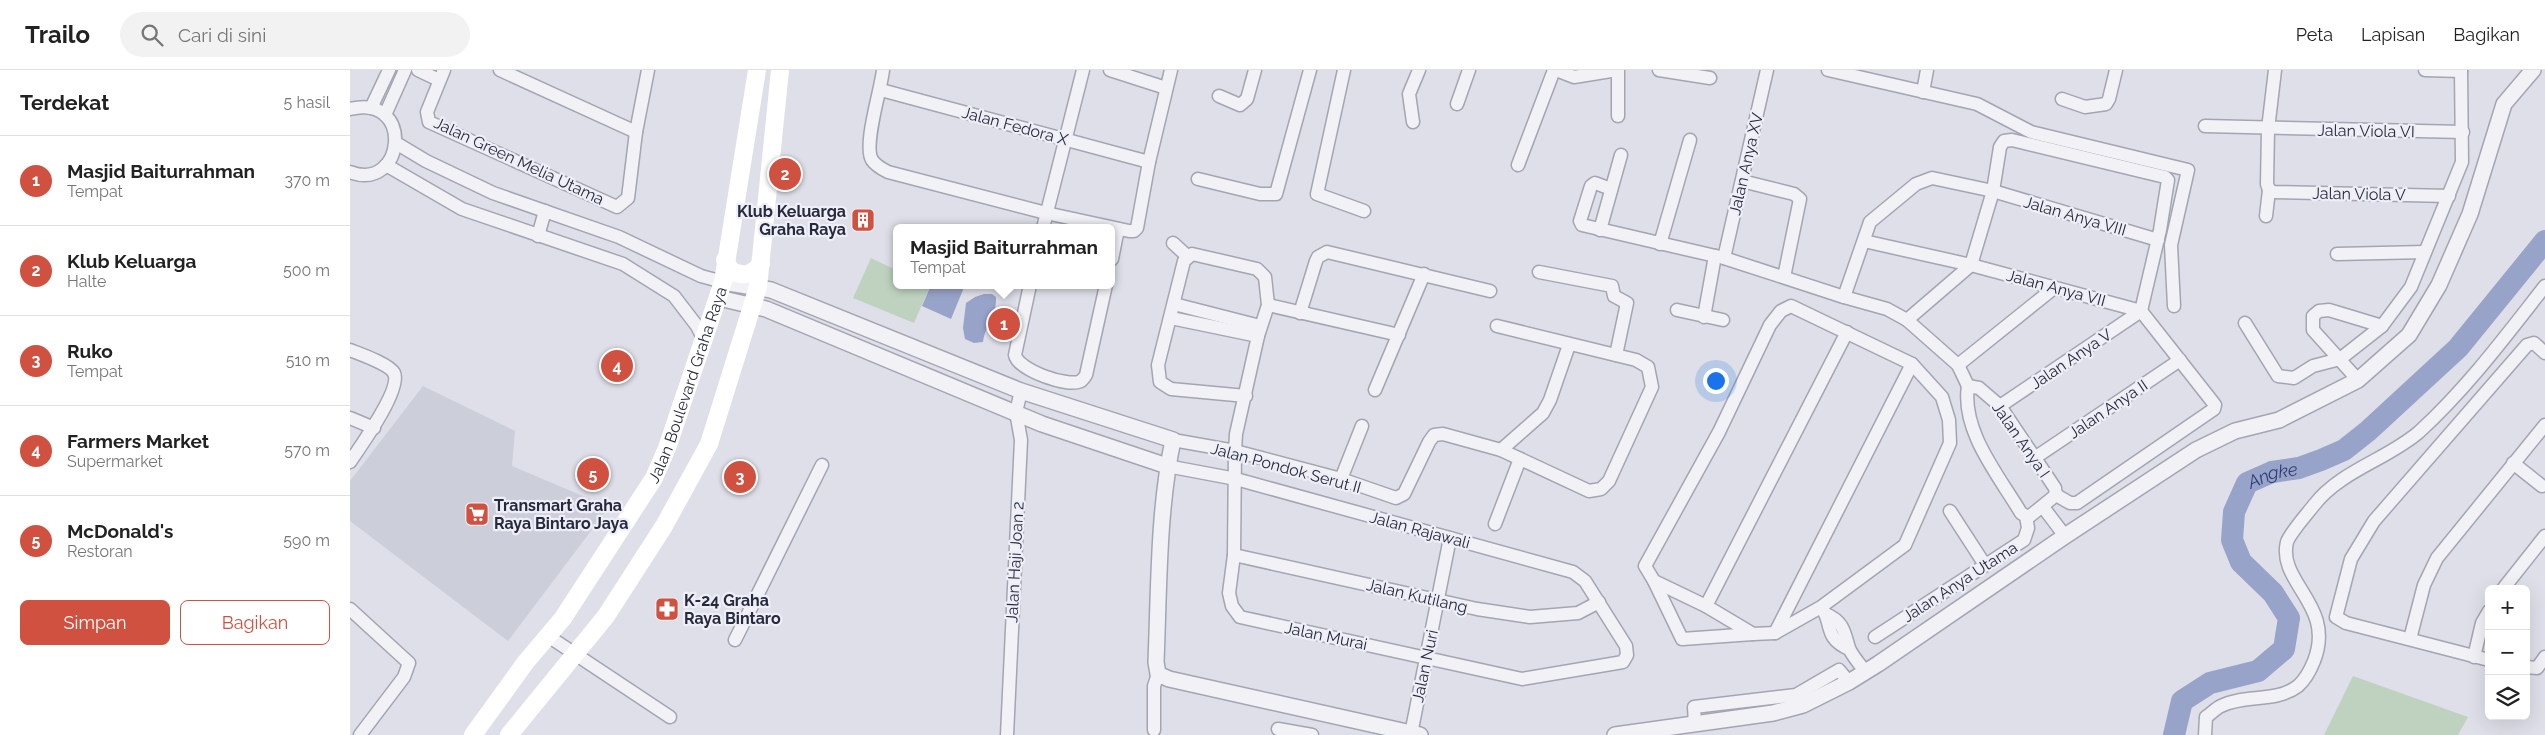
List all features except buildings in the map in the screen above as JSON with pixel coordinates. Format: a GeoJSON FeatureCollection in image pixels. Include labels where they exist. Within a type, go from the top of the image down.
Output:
{"type":"FeatureCollection","features":[{"type":"Feature","properties":{"kind":"main road","name":"Jalan Boulevard Graha Raya"},"geometry":{"type":"LineString","coordinates":[[473,735],[548,636],[613,543],[654,478],[667,448],[721,290],[757,70]]}},
{"type":"Feature","properties":{"kind":"main road","name":"Jalan Boulevard Graha Raya"},"geometry":{"type":"LineString","coordinates":[[509,735],[606,616],[664,526],[710,444],[758,287],[780,70]]}},
{"type":"Feature","properties":{"kind":"main road"},"geometry":{"type":"LineString","coordinates":[[725,260],[730,271],[741,276],[753,273],[761,264]]}},
{"type":"Feature","properties":{"kind":"street"},"geometry":{"type":"LineString","coordinates":[[371,108],[389,70]]}},
{"type":"Feature","properties":{"kind":"street"},"geometry":{"type":"LineString","coordinates":[[385,115],[405,70]]}},
{"type":"Feature","properties":{"kind":"street"},"geometry":{"type":"LineString","coordinates":[[418,70],[441,75]]}},
{"type":"Feature","properties":{"kind":"street"},"geometry":{"type":"LineString","coordinates":[[500,70],[636,132],[648,70]]}},
{"type":"Feature","properties":{"kind":"street"},"geometry":{"type":"LineString","coordinates":[[883,70],[881,90],[870,136],[869,151],[871,159],[876,166],[888,172],[1096,224]]}},
{"type":"Feature","properties":{"kind":"street"},"geometry":{"type":"LineString","coordinates":[[1044,224],[1083,70]]}},
{"type":"Feature","properties":{"kind":"street"},"geometry":{"type":"LineString","coordinates":[[1110,70],[1166,88]]}},
{"type":"Feature","properties":{"kind":"street"},"geometry":{"type":"LineString","coordinates":[[1115,228],[1134,231],[1137,228],[1149,162],[1170,70]]}},
{"type":"Feature","properties":{"kind":"street"},"geometry":{"type":"LineString","coordinates":[[1219,96],[1240,105],[1248,99],[1256,70]]}},
{"type":"Feature","properties":{"kind":"street"},"geometry":{"type":"LineString","coordinates":[[1198,179],[1260,194],[1276,194],[1310,70]]}},
{"type":"Feature","properties":{"kind":"street"},"geometry":{"type":"LineString","coordinates":[[1344,70],[1317,194],[1364,211]]}},
{"type":"Feature","properties":{"kind":"street"},"geometry":{"type":"LineString","coordinates":[[1413,122],[1409,94],[1419,70]]}},
{"type":"Feature","properties":{"kind":"street"},"geometry":{"type":"LineString","coordinates":[[1456,104],[1470,70]]}},
{"type":"Feature","properties":{"kind":"street"},"geometry":{"type":"LineString","coordinates":[[1518,165],[1561,71],[1582,77],[1618,70],[1618,116]]}},
{"type":"Feature","properties":{"kind":"street"},"geometry":{"type":"LineString","coordinates":[[1659,70],[1710,78]]}},
{"type":"Feature","properties":{"kind":"street","name":"Jalan Anya XV"},"geometry":{"type":"LineString","coordinates":[[1704,317],[1742,181],[1768,70]]}},
{"type":"Feature","properties":{"kind":"street"},"geometry":{"type":"LineString","coordinates":[[1828,70],[1977,104],[2030,132],[2188,170],[2171,245],[2174,306]]}},
{"type":"Feature","properties":{"kind":"street"},"geometry":{"type":"LineString","coordinates":[[1923,92],[1927,70]]}},
{"type":"Feature","properties":{"kind":"street"},"geometry":{"type":"LineString","coordinates":[[2062,99],[2085,107],[2106,104],[2116,70]]}},
{"type":"Feature","properties":{"kind":"street"},"geometry":{"type":"LineString","coordinates":[[2266,216],[2269,190],[2267,184],[2268,129],[2275,70]]}},
{"type":"Feature","properties":{"kind":"street"},"geometry":{"type":"LineString","coordinates":[[2245,323],[2278,376],[2294,378],[2313,366],[2340,359],[2382,326],[2411,287],[2462,162],[2461,70],[2425,70]]}},
{"type":"Feature","properties":{"kind":"street"},"geometry":{"type":"LineString","coordinates":[[1615,735],[1695,724],[1803,705],[1865,672],[2065,536],[2196,450],[2235,431],[2279,420],[2358,380],[2409,336],[2439,285],[2470,214],[2504,104],[2533,70]]}},
{"type":"Feature","properties":{"kind":"street","name":"Jalan Green Melia Utama"},"geometry":{"type":"LineString","coordinates":[[441,75],[427,112],[430,122],[617,207],[628,198],[636,132]]}},
{"type":"Feature","properties":{"kind":"street","name":"Jalan Fedora X"},"geometry":{"type":"LineString","coordinates":[[881,90],[1149,162]]}},
{"type":"Feature","properties":{"kind":"street"},"geometry":{"type":"LineString","coordinates":[[350,109],[371,108],[385,115],[394,128],[396,143],[395,151],[386,165],[371,174],[351,175]]}},
{"type":"Feature","properties":{"kind":"street","name":"Jalan Viola VI"},"geometry":{"type":"LineString","coordinates":[[2205,126],[2268,129],[2463,132]]}},
{"type":"Feature","properties":{"kind":"street"},"geometry":{"type":"LineString","coordinates":[[1660,244],[1690,140]]}},
{"type":"Feature","properties":{"kind":"street"},"geometry":{"type":"LineString","coordinates":[[1907,320],[1971,265],[1993,191],[2000,147],[2004,141],[2012,140],[2167,178],[2169,186],[2141,311],[2180,360]]}},
{"type":"Feature","properties":{"kind":"street"},"geometry":{"type":"LineString","coordinates":[[396,143],[493,193],[619,237],[701,276],[721,290],[752,306],[766,309],[1042,424],[1167,466]]}},
{"type":"Feature","properties":{"kind":"street"},"geometry":{"type":"LineString","coordinates":[[1600,230],[1621,155]]}},
{"type":"Feature","properties":{"kind":"street"},"geometry":{"type":"LineString","coordinates":[[386,165],[462,208],[623,264],[674,296],[697,326],[704,340]]}},
{"type":"Feature","properties":{"kind":"street","name":"Jalan Anya VIII"},"geometry":{"type":"LineString","coordinates":[[1864,241],[1870,222],[1923,180],[1932,178],[1993,191],[2158,240]]}},
{"type":"Feature","properties":{"kind":"street"},"geometry":{"type":"LineString","coordinates":[[1742,181],[1794,194],[1801,203],[1784,277]]}},
{"type":"Feature","properties":{"kind":"street"},"geometry":{"type":"LineString","coordinates":[[1611,189],[1596,183],[1591,186],[1580,223],[1600,230],[1720,257],[1887,309],[1907,320],[1958,366],[1968,386]]}},
{"type":"Feature","properties":{"kind":"street","name":"Jalan Viola V"},"geometry":{"type":"LineString","coordinates":[[2269,190],[2274,192],[2449,196]]}},
{"type":"Feature","properties":{"kind":"street"},"geometry":{"type":"LineString","coordinates":[[538,236],[545,212]]}},
{"type":"Feature","properties":{"kind":"street"},"geometry":{"type":"LineString","coordinates":[[1115,244],[1118,229]]}},
{"type":"Feature","properties":{"kind":"street"},"geometry":{"type":"LineString","coordinates":[[1844,297],[1864,241]]}},
{"type":"Feature","properties":{"kind":"street","name":"Jalan Anya VII"},"geometry":{"type":"LineString","coordinates":[[1864,241],[1971,265],[2141,311]]}},
{"type":"Feature","properties":{"kind":"street"},"geometry":{"type":"LineString","coordinates":[[1173,243],[1187,256]]}},
{"type":"Feature","properties":{"kind":"street"},"geometry":{"type":"LineString","coordinates":[[1300,313],[1316,261],[1322,254],[1327,252],[1490,291]]}},
{"type":"Feature","properties":{"kind":"street"},"geometry":{"type":"LineString","coordinates":[[2337,254],[2425,252]]}},
{"type":"Feature","properties":{"kind":"street"},"geometry":{"type":"LineString","coordinates":[[1234,555],[1236,434],[1246,396],[1259,331],[1268,306],[1265,277],[1261,271],[1192,254],[1187,256],[1184,261],[1158,365],[1160,382],[1171,389],[1246,396]]}},
{"type":"Feature","properties":{"kind":"street"},"geometry":{"type":"LineString","coordinates":[[1539,272],[1612,286],[1614,296],[1624,300],[1627,304],[1616,355]]}},
{"type":"Feature","properties":{"kind":"street"},"geometry":{"type":"LineString","coordinates":[[1375,390],[1424,274]]}},
{"type":"Feature","properties":{"kind":"street"},"geometry":{"type":"LineString","coordinates":[[2205,735],[2206,717],[2222,705],[2285,693],[2297,687],[2308,675],[2320,646],[2318,624],[2309,599],[2287,568],[2287,542],[2316,503],[2341,482],[2417,433],[2473,377],[2545,286]]}},
{"type":"Feature","properties":{"kind":"street"},"geometry":{"type":"LineString","coordinates":[[721,290],[758,287],[1021,391],[1173,440],[1167,466],[1156,662],[1158,674],[1154,686],[1154,730]]}},
{"type":"Feature","properties":{"kind":"street"},"geometry":{"type":"LineString","coordinates":[[1958,366],[2054,288]]}},
{"type":"Feature","properties":{"kind":"street"},"geometry":{"type":"LineString","coordinates":[[1029,289],[1015,355],[1016,362],[1045,377],[1073,383],[1082,381],[1086,375],[1105,289]]}},
{"type":"Feature","properties":{"kind":"street"},"geometry":{"type":"LineString","coordinates":[[1174,304],[1259,331]]}},
{"type":"Feature","properties":{"kind":"street"},"geometry":{"type":"LineString","coordinates":[[1268,306],[1399,335]]}},
{"type":"Feature","properties":{"kind":"street"},"geometry":{"type":"LineString","coordinates":[[1795,306],[1847,332],[1912,364],[1942,398],[1948,420],[1950,442],[1905,545],[1824,610],[1775,632],[1682,639],[1645,566],[1719,432],[1770,325],[1784,309],[1795,306]]}},
{"type":"Feature","properties":{"kind":"street"},"geometry":{"type":"LineString","coordinates":[[1677,310],[1723,320]]}},
{"type":"Feature","properties":{"kind":"street"},"geometry":{"type":"LineString","coordinates":[[2358,380],[2313,330],[2313,316],[2319,312],[2329,310],[2382,326]]}},
{"type":"Feature","properties":{"kind":"street","name":"Jalan Anya V"},"geometry":{"type":"LineString","coordinates":[[2000,406],[2141,311]]}},
{"type":"Feature","properties":{"kind":"street"},"geometry":{"type":"LineString","coordinates":[[1171,318],[1259,331]]}},
{"type":"Feature","properties":{"kind":"street"},"geometry":{"type":"LineString","coordinates":[[1497,326],[1568,345],[1636,360],[1648,367],[1652,387],[1605,486],[1595,491],[1589,491],[1501,450],[1543,414],[1550,400],[1568,345]]}},
{"type":"Feature","properties":{"kind":"street"},"geometry":{"type":"LineString","coordinates":[[1706,606],[1847,332]]}},
{"type":"Feature","properties":{"kind":"street"},"geometry":{"type":"LineString","coordinates":[[2485,659],[2346,623],[2336,617],[2351,559],[2374,522],[2527,345],[2534,343],[2545,353]]}},
{"type":"Feature","properties":{"kind":"street"},"geometry":{"type":"LineString","coordinates":[[350,350],[386,366],[394,372],[396,380],[374,428],[350,460]]}},
{"type":"Feature","properties":{"kind":"street","name":"Jalan Anya I"},"geometry":{"type":"LineString","coordinates":[[2056,495],[2070,503],[2077,504],[2212,412],[2215,405],[2180,360]]}},
{"type":"Feature","properties":{"kind":"street","name":"Jalan Anya II"},"geometry":{"type":"LineString","coordinates":[[2036,457],[2180,360]]}},
{"type":"Feature","properties":{"kind":"street"},"geometry":{"type":"LineString","coordinates":[[1775,632],[1912,364]]}},
{"type":"Feature","properties":{"kind":"street","name":"Jalan Anya I"},"geometry":{"type":"LineString","coordinates":[[1968,386],[1979,388],[2000,406],[2036,457],[2055,488],[2056,495],[2044,507],[2026,516],[2021,513],[1978,440],[1966,402],[1968,386]]}},
{"type":"Feature","properties":{"kind":"street","name":"Jalan Haji Joan 2"},"geometry":{"type":"LineString","coordinates":[[1007,735],[1021,440],[1016,412],[1021,391]]}},
{"type":"Feature","properties":{"kind":"street"},"geometry":{"type":"LineString","coordinates":[[350,418],[374,428]]}},
{"type":"Feature","properties":{"kind":"street"},"geometry":{"type":"LineString","coordinates":[[2410,640],[2429,571],[2457,532],[2545,424]]}},
{"type":"Feature","properties":{"kind":"street"},"geometry":{"type":"LineString","coordinates":[[1341,479],[1362,426]]}},
{"type":"Feature","properties":{"kind":"street","name":"Jalan Pondok Serut II"},"geometry":{"type":"LineString","coordinates":[[1173,440],[1235,450],[1341,479],[1385,496],[1399,498],[1404,494],[1428,442],[1434,435],[1443,434],[1501,450]]}},
{"type":"Feature","properties":{"kind":"street"},"geometry":{"type":"LineString","coordinates":[[1495,524],[1520,459]]}},
{"type":"Feature","properties":{"kind":"street"},"geometry":{"type":"LineString","coordinates":[[2513,463],[2542,486]]}},
{"type":"Feature","properties":{"kind":"street"},"geometry":{"type":"LineString","coordinates":[[735,640],[822,465]]}},
{"type":"Feature","properties":{"kind":"street","name":"Jalan Rajawali"},"geometry":{"type":"LineString","coordinates":[[1167,466],[1236,479],[1573,572],[1585,581],[1599,602],[1626,646],[1627,655]]}},
{"type":"Feature","properties":{"kind":"street"},"geometry":{"type":"LineString","coordinates":[[2044,507],[2065,536]]}},
{"type":"Feature","properties":{"kind":"street"},"geometry":{"type":"LineString","coordinates":[[1950,511],[1984,565]]}},
{"type":"Feature","properties":{"kind":"street","name":"Jalan Anya Utama"},"geometry":{"type":"LineString","coordinates":[[1875,637],[2024,540],[2028,528],[2026,516]]}},
{"type":"Feature","properties":{"kind":"street"},"geometry":{"type":"LineString","coordinates":[[2505,585],[2545,536]]}},
{"type":"Feature","properties":{"kind":"street","name":"Jalan Nuri"},"geometry":{"type":"LineString","coordinates":[[1408,734],[1439,600],[1450,538]]}},
{"type":"Feature","properties":{"kind":"street","name":"Jalan Kutilang"},"geometry":{"type":"LineString","coordinates":[[1234,555],[1477,610],[1530,617],[1578,613],[1599,602]]}},
{"type":"Feature","properties":{"kind":"street","name":"Jalan Murai"},"geometry":{"type":"LineString","coordinates":[[1234,555],[1229,593],[1232,606],[1240,617],[1522,678],[1622,662],[1627,655]]}},
{"type":"Feature","properties":{"kind":"street"},"geometry":{"type":"LineString","coordinates":[[1654,582],[1706,606],[1752,634]]}},
{"type":"Feature","properties":{"kind":"street"},"geometry":{"type":"LineString","coordinates":[[1824,610],[1827,625],[1833,635],[1839,644],[1850,649],[1865,672]]}},
{"type":"Feature","properties":{"kind":"street"},"geometry":{"type":"LineString","coordinates":[[350,626],[354,612],[409,663],[404,677],[360,735]]}},
{"type":"Feature","properties":{"kind":"street"},"geometry":{"type":"LineString","coordinates":[[2474,657],[2485,618]]}},
{"type":"Feature","properties":{"kind":"street"},"geometry":{"type":"LineString","coordinates":[[548,636],[670,716]]}},
{"type":"Feature","properties":{"kind":"street"},"geometry":{"type":"LineString","coordinates":[[2530,668],[2539,666],[2545,657]]}},
{"type":"Feature","properties":{"kind":"street"},"geometry":{"type":"LineString","coordinates":[[1158,674],[1169,679],[1408,734]]}},
{"type":"Feature","properties":{"kind":"street"},"geometry":{"type":"LineString","coordinates":[[1278,729],[1312,735]]}},
{"type":"Feature","properties":{"kind":"shaded area","name":"Transmart Graha Raya Bintaro Jaya"},"geometry":{"type":"Polygon","coordinates":[[[423,386],[515,431],[512,466],[609,507],[508,641],[350,521],[350,481],[423,386]]]}},
{"type":"Feature","properties":{"kind":"green space"},"geometry":{"type":"Polygon","coordinates":[[[871,258],[893,269],[893,289],[929,289],[914,323],[853,298],[871,258]]]}},
{"type":"Feature","properties":{"kind":"green space"},"geometry":{"type":"Polygon","coordinates":[[[2353,676],[2468,717],[2458,735],[2324,735],[2353,676]]]}},
{"type":"Feature","properties":{"kind":"water"},"geometry":{"type":"Polygon","coordinates":[[[929,289],[963,289],[951,319],[922,306],[929,289]]]}},
{"type":"Feature","properties":{"kind":"water"},"geometry":{"type":"Polygon","coordinates":[[[984,294],[992,294],[996,297],[995,309],[986,329],[983,342],[974,343],[965,339],[963,328],[966,303],[984,294]]]}},
{"type":"Feature","properties":{"kind":"waterway","name":"Angke"},"geometry":{"type":"LineString","coordinates":[[2174,735],[2182,701],[2210,683],[2258,671],[2284,649],[2289,618],[2273,593],[2241,562],[2232,540],[2234,512],[2247,483],[2272,472],[2299,468],[2321,460],[2344,450],[2368,431],[2458,348],[2545,241]]}},
{"type":"Feature","properties":{"kind":"place","name":"Klub Keluarga"},"geometry":{"type":"Point","coordinates":[785,174]}},
{"type":"Feature","properties":{"kind":"place","name":"Klub Keluarga Graha Raya"},"geometry":{"type":"Point","coordinates":[863,220]}},
{"type":"Feature","properties":{"kind":"place","name":"Masjid Baiturrahman"},"geometry":{"type":"Point","coordinates":[1004,324]}},
{"type":"Feature","properties":{"kind":"place","name":"Farmers Market"},"geometry":{"type":"Point","coordinates":[617,366]}},
{"type":"Feature","properties":{"kind":"place","name":"McDonald's"},"geometry":{"type":"Point","coordinates":[593,474]}},
{"type":"Feature","properties":{"kind":"place","name":"Ruko"},"geometry":{"type":"Point","coordinates":[740,477]}},
{"type":"Feature","properties":{"kind":"place","name":"Transmart Graha Raya Bintaro Jaya"},"geometry":{"type":"Point","coordinates":[477,514]}},
{"type":"Feature","properties":{"kind":"place","name":"K-24 Graha Raya Bintaro"},"geometry":{"type":"Point","coordinates":[667,609]}}]}
